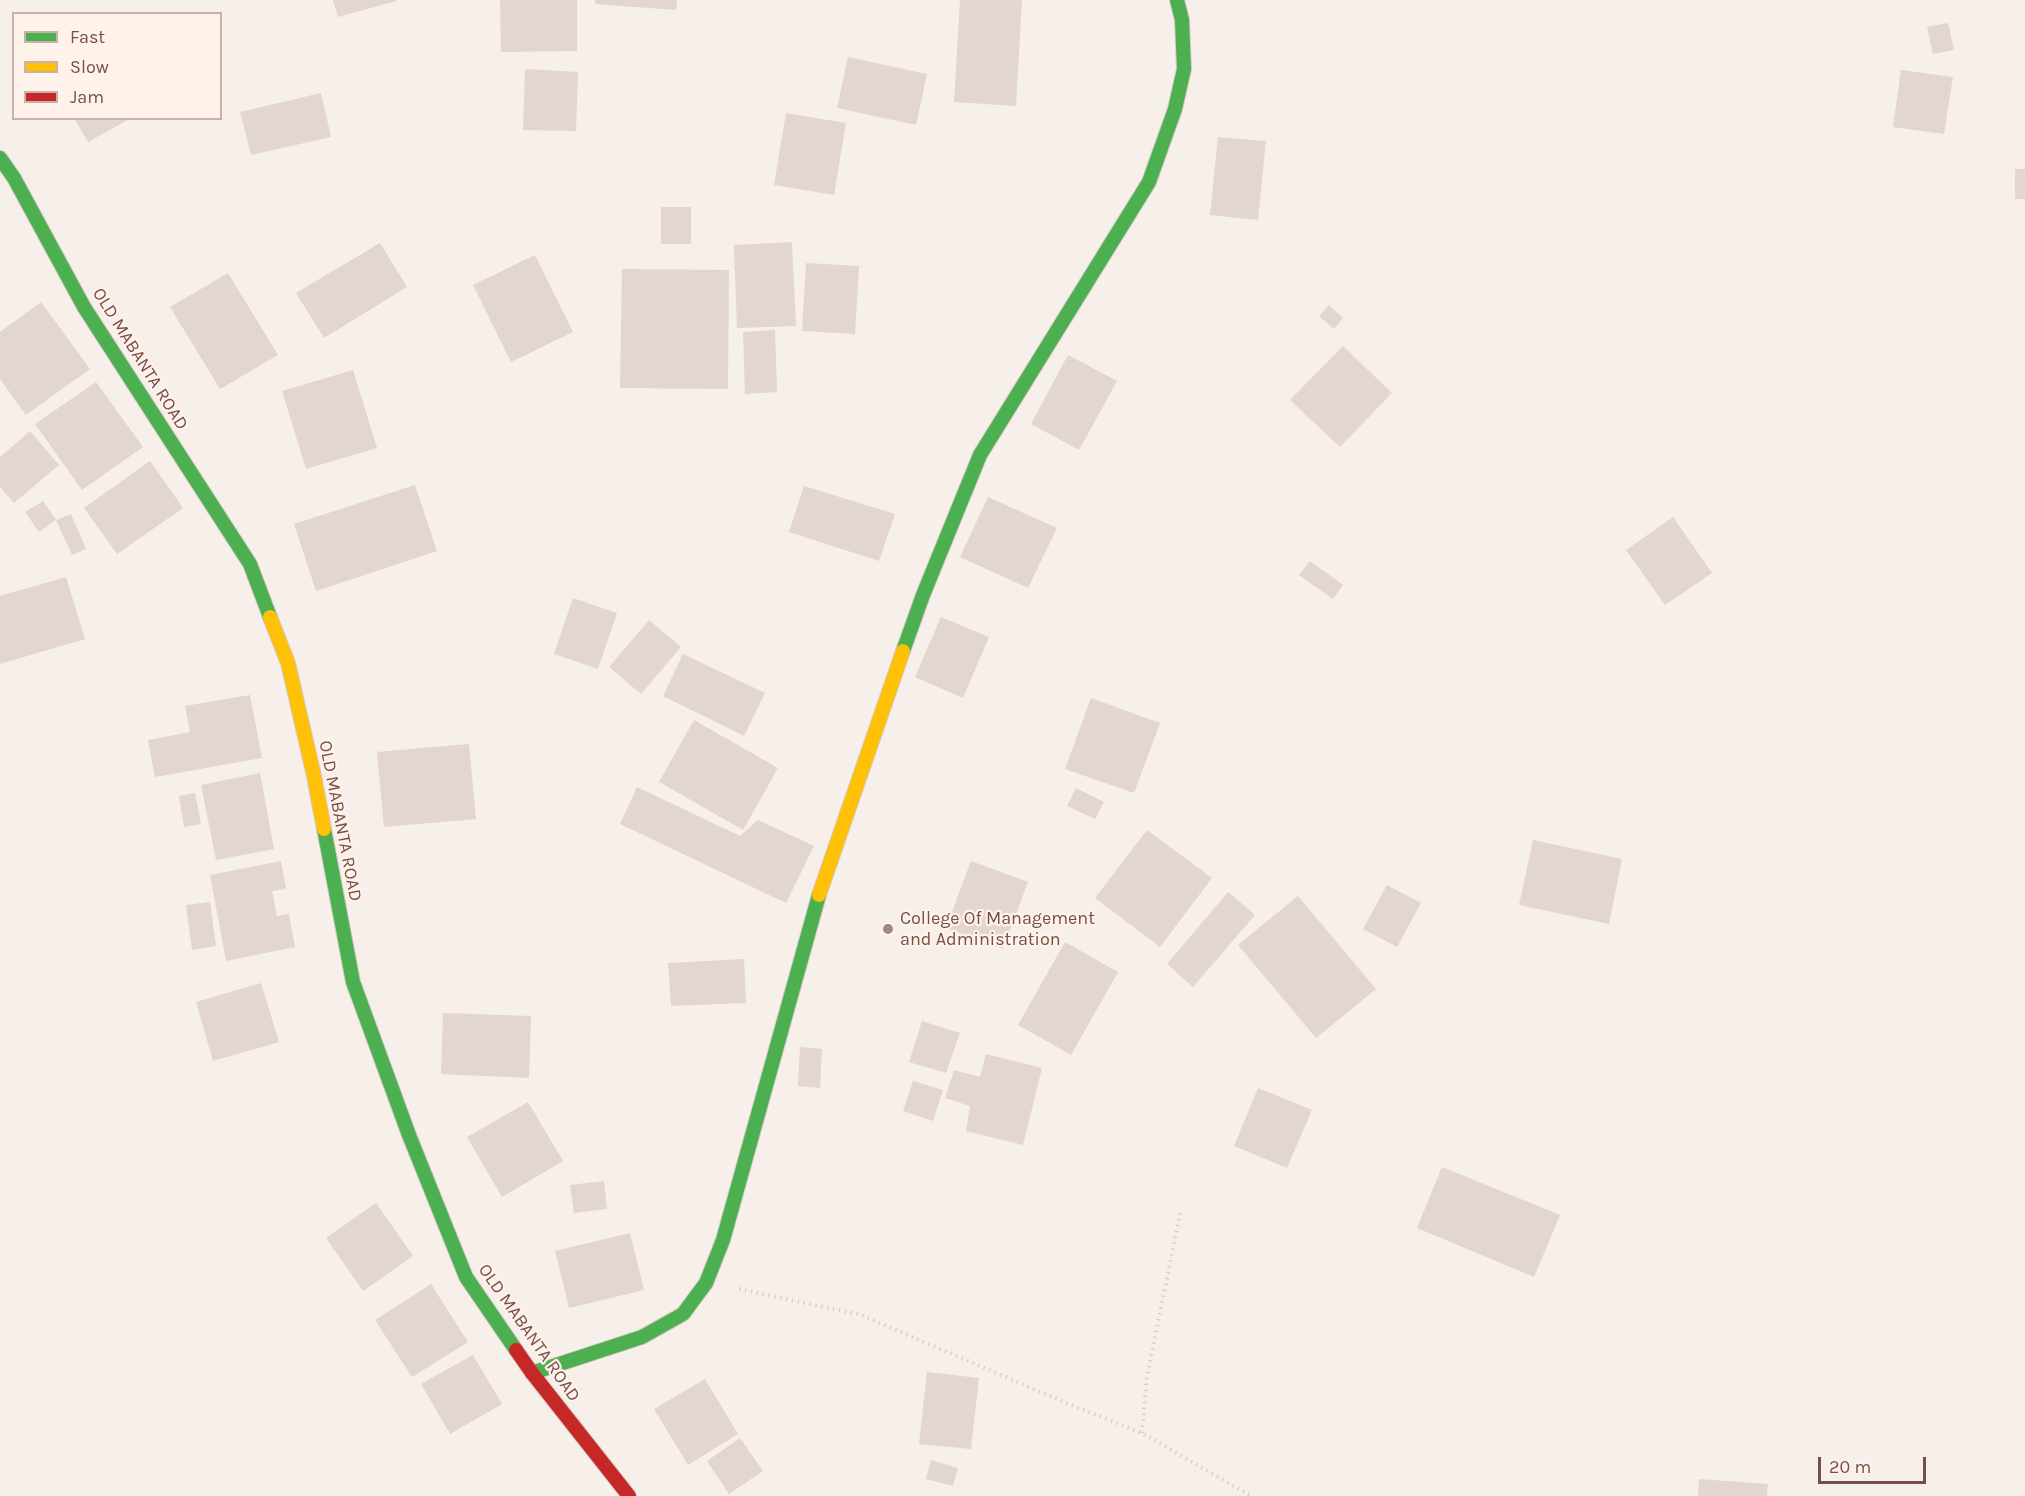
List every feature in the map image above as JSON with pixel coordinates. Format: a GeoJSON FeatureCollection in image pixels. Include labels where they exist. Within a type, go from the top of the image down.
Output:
{"type":"FeatureCollection","features":[{"type":"Feature","properties":{"kind":"street"},"geometry":{"type":"LineString","coordinates":[[532,1373],[642,1337],[682,1314],[706,1282],[723,1240],[825,875],[923,595],[980,455],[1149,182],[1175,109],[1184,69],[1182,20],[1177,0]]}},
{"type":"Feature","properties":{"kind":"street","name":"OLD MABANTA ROAD"},"geometry":{"type":"LineString","coordinates":[[0,158],[14,178],[84,307],[250,564],[288,663],[314,776],[353,982],[409,1135],[466,1277],[532,1373],[629,1496]]}},
{"type":"Feature","properties":{"kind":"path"},"geometry":{"type":"LineString","coordinates":[[1142,1433],[1147,1376],[1181,1210]]}},
{"type":"Feature","properties":{"kind":"path"},"geometry":{"type":"LineString","coordinates":[[706,1282],[861,1315],[1142,1433],[1251,1496]]}},
{"type":"Feature","properties":{"kind":"building"},"geometry":{"type":"Polygon","coordinates":[[[333,0],[396,0],[396,1],[338,17],[333,0]]]}},
{"type":"Feature","properties":{"kind":"building"},"geometry":{"type":"Polygon","coordinates":[[[500,0],[577,0],[577,51],[501,52],[500,0]]]}},
{"type":"Feature","properties":{"kind":"building"},"geometry":{"type":"Polygon","coordinates":[[[595,0],[677,0],[676,10],[595,4],[595,0]]]}},
{"type":"Feature","properties":{"kind":"building"},"geometry":{"type":"Polygon","coordinates":[[[960,0],[1022,0],[1016,106],[954,102],[960,0]]]}},
{"type":"Feature","properties":{"kind":"building"},"geometry":{"type":"Polygon","coordinates":[[[1948,23],[1954,50],[1933,54],[1927,27],[1948,23]]]}},
{"type":"Feature","properties":{"kind":"building"},"geometry":{"type":"Polygon","coordinates":[[[848,57],[927,74],[916,125],[837,108],[848,57]]]}},
{"type":"Feature","properties":{"kind":"building"},"geometry":{"type":"Polygon","coordinates":[[[525,69],[578,72],[576,131],[523,130],[525,69]]]}},
{"type":"Feature","properties":{"kind":"building"},"geometry":{"type":"Polygon","coordinates":[[[1901,70],[1953,77],[1944,134],[1893,127],[1901,70]]]}},
{"type":"Feature","properties":{"kind":"building"},"geometry":{"type":"Polygon","coordinates":[[[321,93],[331,137],[251,155],[240,112],[321,93]]]}},
{"type":"Feature","properties":{"kind":"building"},"geometry":{"type":"Polygon","coordinates":[[[786,113],[846,123],[834,195],[774,185],[786,113]]]}},
{"type":"Feature","properties":{"kind":"building"},"geometry":{"type":"Polygon","coordinates":[[[75,120],[127,120],[88,142],[75,120]]]}},
{"type":"Feature","properties":{"kind":"building"},"geometry":{"type":"Polygon","coordinates":[[[1218,137],[1266,141],[1258,220],[1210,215],[1218,137]]]}},
{"type":"Feature","properties":{"kind":"building"},"geometry":{"type":"Polygon","coordinates":[[[2015,169],[2025,169],[2025,199],[2015,199],[2015,169]]]}},
{"type":"Feature","properties":{"kind":"building"},"geometry":{"type":"Polygon","coordinates":[[[661,207],[691,207],[691,244],[661,244],[661,207]]]}},
{"type":"Feature","properties":{"kind":"building"},"geometry":{"type":"Polygon","coordinates":[[[792,242],[796,326],[737,328],[734,245],[792,242]]]}},
{"type":"Feature","properties":{"kind":"building"},"geometry":{"type":"Polygon","coordinates":[[[380,243],[407,287],[324,338],[296,293],[380,243]]]}},
{"type":"Feature","properties":{"kind":"building"},"geometry":{"type":"Polygon","coordinates":[[[535,255],[573,332],[511,362],[473,285],[535,255]]]}},
{"type":"Feature","properties":{"kind":"building"},"geometry":{"type":"Polygon","coordinates":[[[806,263],[859,266],[855,334],[802,331],[806,263]]]}},
{"type":"Feature","properties":{"kind":"building"},"geometry":{"type":"Polygon","coordinates":[[[622,269],[729,270],[728,389],[620,388],[622,269]]]}},
{"type":"Feature","properties":{"kind":"building"},"geometry":{"type":"Polygon","coordinates":[[[228,273],[278,355],[220,389],[170,307],[228,273]]]}},
{"type":"Feature","properties":{"kind":"building"},"geometry":{"type":"Polygon","coordinates":[[[41,302],[90,369],[26,415],[0,379],[0,332],[41,302]]]}},
{"type":"Feature","properties":{"kind":"building"},"geometry":{"type":"Polygon","coordinates":[[[1329,305],[1343,318],[1334,329],[1319,316],[1329,305]]]}},
{"type":"Feature","properties":{"kind":"building"},"geometry":{"type":"Polygon","coordinates":[[[775,330],[777,392],[745,394],[743,332],[775,330]]]}},
{"type":"Feature","properties":{"kind":"building"},"geometry":{"type":"Polygon","coordinates":[[[1343,346],[1392,393],[1340,447],[1290,400],[1343,346]]]}},
{"type":"Feature","properties":{"kind":"building"},"geometry":{"type":"Polygon","coordinates":[[[1068,355],[1117,381],[1079,450],[1031,424],[1068,355]]]}},
{"type":"Feature","properties":{"kind":"building"},"geometry":{"type":"Polygon","coordinates":[[[353,370],[377,448],[306,469],[282,391],[353,370]]]}},
{"type":"Feature","properties":{"kind":"building"},"geometry":{"type":"Polygon","coordinates":[[[96,382],[143,447],[82,490],[35,424],[96,382]]]}},
{"type":"Feature","properties":{"kind":"building"},"geometry":{"type":"Polygon","coordinates":[[[30,431],[59,465],[14,503],[0,487],[0,457],[30,431]]]}},
{"type":"Feature","properties":{"kind":"building"},"geometry":{"type":"Polygon","coordinates":[[[150,461],[183,508],[117,554],[84,508],[150,461]]]}},
{"type":"Feature","properties":{"kind":"building"},"geometry":{"type":"Polygon","coordinates":[[[415,485],[437,551],[316,591],[294,524],[415,485]]]}},
{"type":"Feature","properties":{"kind":"building"},"geometry":{"type":"Polygon","coordinates":[[[804,486],[895,514],[879,561],[789,532],[804,486]]]}},
{"type":"Feature","properties":{"kind":"building"},"geometry":{"type":"Polygon","coordinates":[[[988,497],[1057,528],[1028,588],[960,557],[988,497]]]}},
{"type":"Feature","properties":{"kind":"building"},"geometry":{"type":"Polygon","coordinates":[[[43,501],[56,520],[39,532],[25,512],[43,501]]]}},
{"type":"Feature","properties":{"kind":"building"},"geometry":{"type":"Polygon","coordinates":[[[71,514],[86,549],[72,555],[56,520],[71,514]]]}},
{"type":"Feature","properties":{"kind":"building"},"geometry":{"type":"Polygon","coordinates":[[[1673,517],[1712,573],[1665,605],[1626,550],[1673,517]]]}},
{"type":"Feature","properties":{"kind":"building"},"geometry":{"type":"Polygon","coordinates":[[[1310,561],[1343,585],[1333,599],[1299,575],[1310,561]]]}},
{"type":"Feature","properties":{"kind":"building"},"geometry":{"type":"Polygon","coordinates":[[[66,577],[85,639],[0,664],[0,596],[66,577]]]}},
{"type":"Feature","properties":{"kind":"building"},"geometry":{"type":"Polygon","coordinates":[[[573,598],[617,613],[598,669],[554,654],[573,598]]]}},
{"type":"Feature","properties":{"kind":"building"},"geometry":{"type":"Polygon","coordinates":[[[941,617],[989,637],[963,698],[915,677],[941,617]]]}},
{"type":"Feature","properties":{"kind":"building"},"geometry":{"type":"Polygon","coordinates":[[[649,620],[681,647],[641,694],[609,667],[649,620]]]}},
{"type":"Feature","properties":{"kind":"building"},"geometry":{"type":"Polygon","coordinates":[[[683,654],[765,693],[744,736],[663,696],[683,654]]]}},
{"type":"Feature","properties":{"kind":"building"},"geometry":{"type":"Polygon","coordinates":[[[250,695],[262,758],[155,777],[148,740],[190,732],[185,706],[250,695]]]}},
{"type":"Feature","properties":{"kind":"building"},"geometry":{"type":"Polygon","coordinates":[[[1091,698],[1160,723],[1134,793],[1065,769],[1091,698]]]}},
{"type":"Feature","properties":{"kind":"building"},"geometry":{"type":"Polygon","coordinates":[[[694,720],[778,768],[743,830],[659,782],[694,720]]]}},
{"type":"Feature","properties":{"kind":"building"},"geometry":{"type":"Polygon","coordinates":[[[469,744],[476,819],[384,827],[377,752],[469,744]]]}},
{"type":"Feature","properties":{"kind":"building"},"geometry":{"type":"Polygon","coordinates":[[[260,773],[274,849],[216,860],[201,785],[260,773]]]}},
{"type":"Feature","properties":{"kind":"building"},"geometry":{"type":"Polygon","coordinates":[[[637,787],[740,836],[758,820],[814,846],[786,903],[620,824],[637,787]]]}},
{"type":"Feature","properties":{"kind":"building"},"geometry":{"type":"Polygon","coordinates":[[[1076,788],[1104,802],[1095,819],[1067,806],[1076,788]]]}},
{"type":"Feature","properties":{"kind":"building"},"geometry":{"type":"Polygon","coordinates":[[[195,793],[201,824],[184,827],[179,796],[195,793]]]}},
{"type":"Feature","properties":{"kind":"building"},"geometry":{"type":"Polygon","coordinates":[[[1147,830],[1212,878],[1160,947],[1095,898],[1147,830]]]}},
{"type":"Feature","properties":{"kind":"building"},"geometry":{"type":"Polygon","coordinates":[[[1533,840],[1622,859],[1609,924],[1519,905],[1533,840]]]}},
{"type":"Feature","properties":{"kind":"building"},"geometry":{"type":"Polygon","coordinates":[[[281,861],[286,889],[272,891],[277,916],[289,914],[295,947],[226,961],[210,875],[281,861]]]}},
{"type":"Feature","properties":{"kind":"building"},"geometry":{"type":"Polygon","coordinates":[[[971,861],[1028,882],[1003,949],[946,928],[971,861]]]}},
{"type":"Feature","properties":{"kind":"building"},"geometry":{"type":"Polygon","coordinates":[[[1387,885],[1421,903],[1397,947],[1363,929],[1387,885]]]}},
{"type":"Feature","properties":{"kind":"building"},"geometry":{"type":"Polygon","coordinates":[[[1228,892],[1255,915],[1193,987],[1167,964],[1228,892]]]}},
{"type":"Feature","properties":{"kind":"building"},"geometry":{"type":"Polygon","coordinates":[[[1298,896],[1376,989],[1316,1038],[1238,945],[1298,896]]]}},
{"type":"Feature","properties":{"kind":"building"},"geometry":{"type":"Polygon","coordinates":[[[210,902],[216,946],[192,950],[186,905],[210,902]]]}},
{"type":"Feature","properties":{"kind":"building"},"geometry":{"type":"Polygon","coordinates":[[[1065,942],[1118,972],[1071,1055],[1018,1025],[1065,942]]]}},
{"type":"Feature","properties":{"kind":"building"},"geometry":{"type":"Polygon","coordinates":[[[744,959],[746,1003],[671,1006],[668,963],[744,959]]]}},
{"type":"Feature","properties":{"kind":"building"},"geometry":{"type":"Polygon","coordinates":[[[261,983],[279,1042],[213,1061],[196,1002],[261,983]]]}},
{"type":"Feature","properties":{"kind":"building"},"geometry":{"type":"Polygon","coordinates":[[[443,1013],[531,1016],[529,1078],[441,1074],[443,1013]]]}},
{"type":"Feature","properties":{"kind":"building"},"geometry":{"type":"Polygon","coordinates":[[[922,1021],[960,1033],[946,1073],[909,1062],[922,1021]]]}},
{"type":"Feature","properties":{"kind":"building"},"geometry":{"type":"Polygon","coordinates":[[[800,1047],[822,1049],[820,1088],[798,1086],[800,1047]]]}},
{"type":"Feature","properties":{"kind":"building"},"geometry":{"type":"Polygon","coordinates":[[[986,1054],[1042,1068],[1023,1145],[966,1131],[970,1106],[945,1098],[954,1070],[980,1077],[986,1054]]]}},
{"type":"Feature","properties":{"kind":"building"},"geometry":{"type":"Polygon","coordinates":[[[913,1081],[943,1090],[933,1121],[903,1111],[913,1081]]]}},
{"type":"Feature","properties":{"kind":"building"},"geometry":{"type":"Polygon","coordinates":[[[1258,1088],[1312,1110],[1287,1168],[1234,1146],[1258,1088]]]}},
{"type":"Feature","properties":{"kind":"building"},"geometry":{"type":"Polygon","coordinates":[[[528,1102],[563,1161],[502,1197],[467,1137],[528,1102]]]}},
{"type":"Feature","properties":{"kind":"building"},"geometry":{"type":"Polygon","coordinates":[[[1442,1167],[1560,1215],[1534,1277],[1417,1228],[1442,1167]]]}},
{"type":"Feature","properties":{"kind":"building"},"geometry":{"type":"Polygon","coordinates":[[[604,1181],[607,1209],[574,1213],[570,1185],[604,1181]]]}},
{"type":"Feature","properties":{"kind":"building"},"geometry":{"type":"Polygon","coordinates":[[[376,1203],[413,1256],[363,1291],[326,1238],[376,1203]]]}},
{"type":"Feature","properties":{"kind":"building"},"geometry":{"type":"Polygon","coordinates":[[[630,1233],[644,1290],[569,1308],[555,1251],[630,1233]]]}},
{"type":"Feature","properties":{"kind":"building"},"geometry":{"type":"Polygon","coordinates":[[[431,1284],[468,1342],[412,1377],[375,1320],[431,1284]]]}},
{"type":"Feature","properties":{"kind":"building"},"geometry":{"type":"Polygon","coordinates":[[[473,1355],[502,1404],[450,1434],[421,1384],[473,1355]]]}},
{"type":"Feature","properties":{"kind":"building"},"geometry":{"type":"Polygon","coordinates":[[[927,1372],[979,1378],[971,1449],[919,1444],[927,1372]]]}},
{"type":"Feature","properties":{"kind":"building"},"geometry":{"type":"Polygon","coordinates":[[[705,1379],[738,1434],[688,1465],[654,1409],[705,1379]]]}},
{"type":"Feature","properties":{"kind":"building"},"geometry":{"type":"Polygon","coordinates":[[[740,1438],[763,1471],[729,1494],[707,1461],[740,1438]]]}},
{"type":"Feature","properties":{"kind":"building"},"geometry":{"type":"Polygon","coordinates":[[[931,1460],[958,1468],[953,1486],[926,1479],[931,1460]]]}},
{"type":"Feature","properties":{"kind":"building"},"geometry":{"type":"Polygon","coordinates":[[[1699,1479],[1768,1484],[1767,1496],[1698,1496],[1699,1479]]]}},
{"type":"Feature","properties":{"kind":"traffic: fast"},"geometry":{"type":"LineString","coordinates":[[903,651],[923,595],[980,455],[1149,182],[1175,109],[1184,69],[1182,20],[1177,0]]}},
{"type":"Feature","properties":{"kind":"traffic: fast"},"geometry":{"type":"LineString","coordinates":[[0,158],[14,178],[84,307],[250,564],[270,617]]}},
{"type":"Feature","properties":{"kind":"traffic: fast"},"geometry":{"type":"LineString","coordinates":[[324,829],[353,982],[409,1135],[466,1277],[516,1350]]}},
{"type":"Feature","properties":{"kind":"traffic: fast"},"geometry":{"type":"LineString","coordinates":[[532,1373],[642,1337],[683,1314],[706,1283],[723,1240],[819,895]]}},
{"type":"Feature","properties":{"kind":"traffic: slow"},"geometry":{"type":"LineString","coordinates":[[270,617],[288,663],[324,829]]}},
{"type":"Feature","properties":{"kind":"traffic: slow"},"geometry":{"type":"LineString","coordinates":[[819,895],[903,651]]}},
{"type":"Feature","properties":{"kind":"traffic: jam"},"geometry":{"type":"LineString","coordinates":[[516,1350],[629,1496]]}},
{"type":"Feature","properties":{"kind":"place","name":"College Of Management and Administration"},"geometry":{"type":"Point","coordinates":[888,929]}}]}
